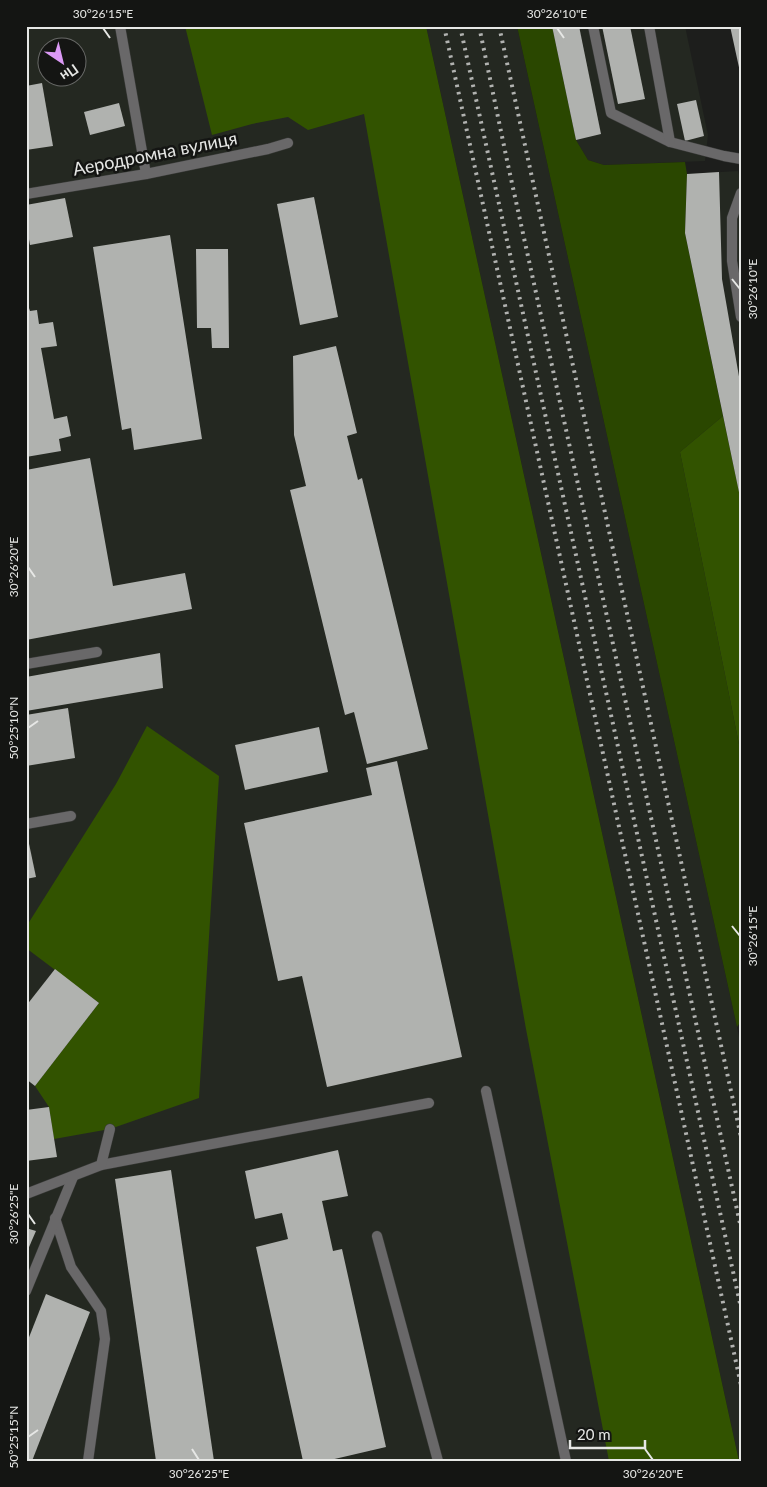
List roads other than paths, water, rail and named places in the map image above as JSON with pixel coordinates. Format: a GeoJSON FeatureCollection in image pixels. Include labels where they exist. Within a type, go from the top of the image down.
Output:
{"type":"FeatureCollection","features":[{"type":"Feature","properties":{"kind":"street"},"geometry":{"type":"LineString","coordinates":[[120,26],[146,174]]}},
{"type":"Feature","properties":{"kind":"street"},"geometry":{"type":"LineString","coordinates":[[593,26],[611,114],[670,142],[741,159]]}},
{"type":"Feature","properties":{"kind":"street"},"geometry":{"type":"LineString","coordinates":[[649,26],[670,142]]}},
{"type":"Feature","properties":{"kind":"street","name":"Аеродромна вулиця"},"geometry":{"type":"LineString","coordinates":[[26,194],[146,174],[268,149],[288,143]]}},
{"type":"Feature","properties":{"kind":"street"},"geometry":{"type":"LineString","coordinates":[[741,193],[732,218],[732,261],[741,317]]}},
{"type":"Feature","properties":{"kind":"street"},"geometry":{"type":"LineString","coordinates":[[26,664],[97,652]]}},
{"type":"Feature","properties":{"kind":"street"},"geometry":{"type":"LineString","coordinates":[[26,824],[70,816]]}},
{"type":"Feature","properties":{"kind":"street"},"geometry":{"type":"LineString","coordinates":[[486,1091],[566,1461]]}},
{"type":"Feature","properties":{"kind":"street"},"geometry":{"type":"LineString","coordinates":[[26,1194],[101,1165],[429,1102]]}},
{"type":"Feature","properties":{"kind":"street"},"geometry":{"type":"LineString","coordinates":[[101,1165],[110,1129]]}},
{"type":"Feature","properties":{"kind":"street"},"geometry":{"type":"LineString","coordinates":[[26,1291],[73,1177]]}},
{"type":"Feature","properties":{"kind":"street"},"geometry":{"type":"LineString","coordinates":[[55,1218],[71,1268],[101,1311],[105,1339],[88,1461]]}},
{"type":"Feature","properties":{"kind":"street"},"geometry":{"type":"LineString","coordinates":[[377,1236],[438,1461]]}},
{"type":"Feature","properties":{"kind":"railway"},"geometry":{"type":"LineString","coordinates":[[444,26],[741,1385]]}},
{"type":"Feature","properties":{"kind":"railway"},"geometry":{"type":"LineString","coordinates":[[460,26],[741,1308]]}},
{"type":"Feature","properties":{"kind":"railway"},"geometry":{"type":"LineString","coordinates":[[479,26],[741,1228]]}},
{"type":"Feature","properties":{"kind":"railway"},"geometry":{"type":"LineString","coordinates":[[499,26],[741,1137]]}}]}
